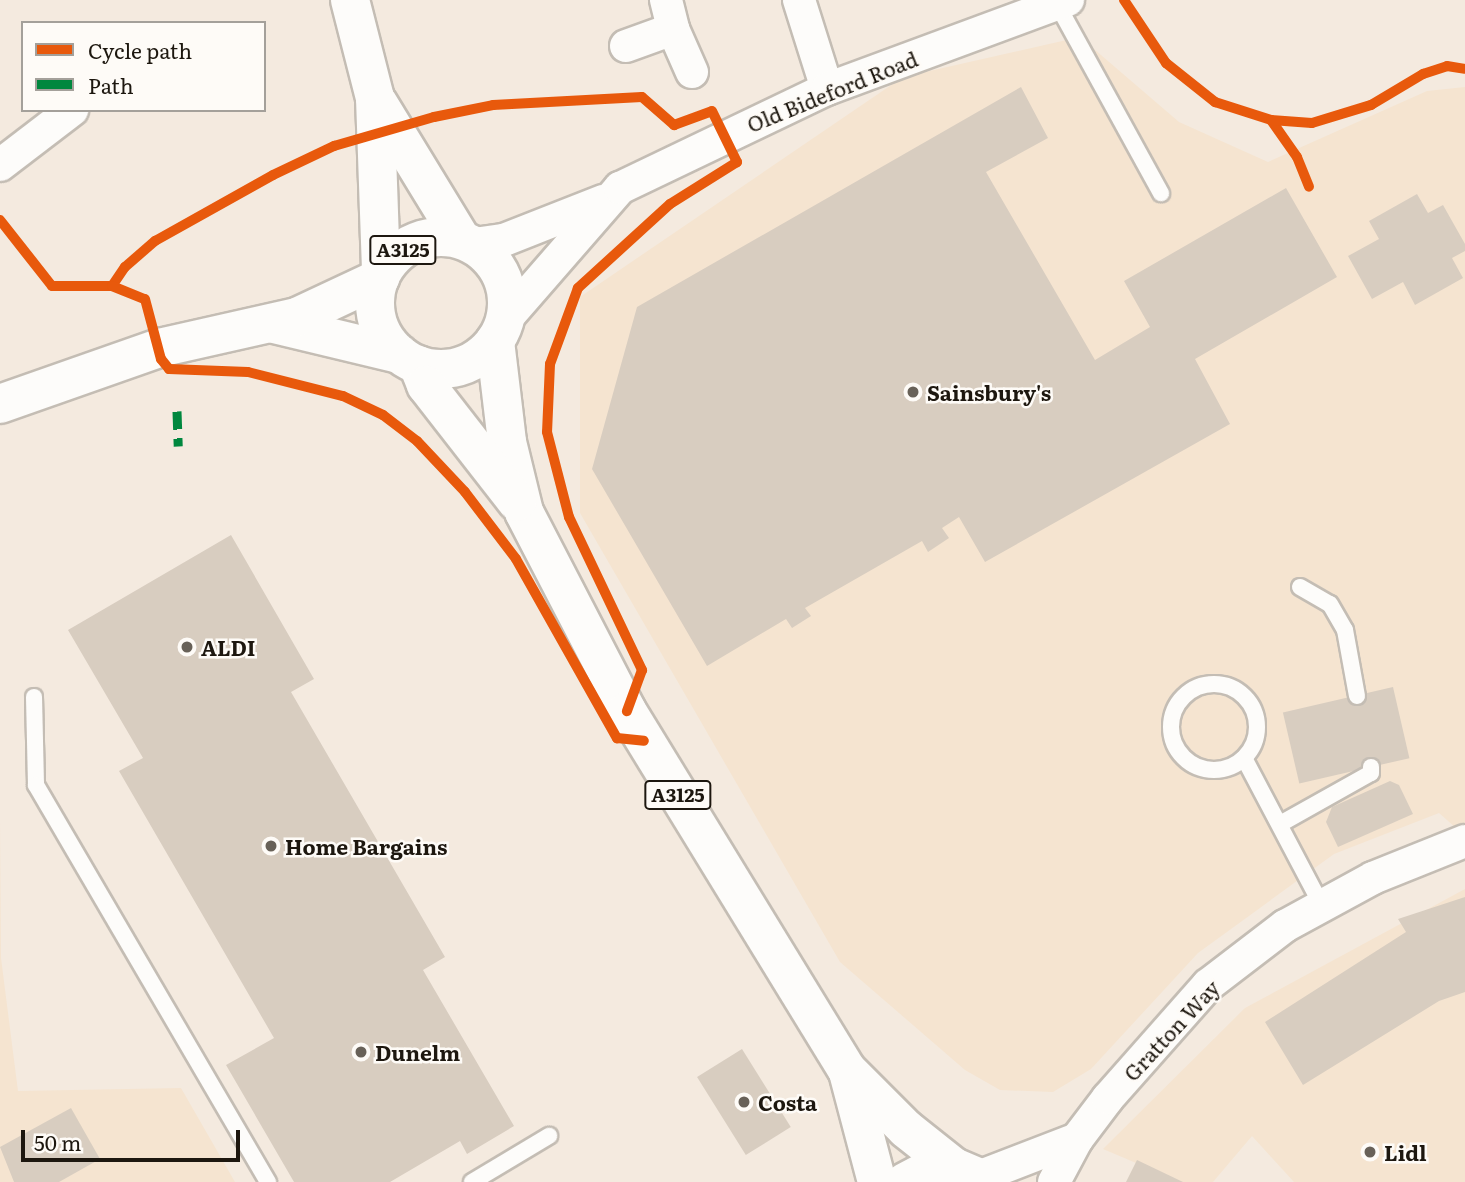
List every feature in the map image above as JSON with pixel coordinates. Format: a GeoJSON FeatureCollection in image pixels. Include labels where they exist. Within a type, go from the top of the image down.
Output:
{"type":"FeatureCollection","features":[{"type":"Feature","properties":{"kind":"main road","name":"A3125"},"geometry":{"type":"LineString","coordinates":[[350,0],[375,98],[380,276],[375,296],[376,319],[385,338],[408,359],[524,512],[627,711],[847,1070],[906,1129],[975,1175]]}},
{"type":"Feature","properties":{"kind":"main road","name":"A3125"},"geometry":{"type":"LineString","coordinates":[[375,98],[468,242],[498,268],[507,293],[500,330],[507,442],[524,512]]}},
{"type":"Feature","properties":{"kind":"main road","name":"A3125"},"geometry":{"type":"LineString","coordinates":[[380,276],[395,255],[415,242],[438,236],[468,242]]}},
{"type":"Feature","properties":{"kind":"main road"},"geometry":{"type":"LineString","coordinates":[[0,404],[159,348],[274,324],[380,276]]}},
{"type":"Feature","properties":{"kind":"main road"},"geometry":{"type":"LineString","coordinates":[[274,324],[439,369],[460,366],[480,356],[500,330]]}},
{"type":"Feature","properties":{"kind":"main road","name":"A3125"},"geometry":{"type":"LineString","coordinates":[[847,1070],[877,1182]]}},
{"type":"Feature","properties":{"kind":"main road"},"geometry":{"type":"LineString","coordinates":[[905,1182],[932,1168],[975,1175]]}},
{"type":"Feature","properties":{"kind":"street"},"geometry":{"type":"LineString","coordinates":[[799,0],[827,89]]}},
{"type":"Feature","properties":{"kind":"street","name":"Old Bideford Road"},"geometry":{"type":"LineString","coordinates":[[468,242],[504,240],[605,201],[656,170],[827,89],[1062,2]]}},
{"type":"Feature","properties":{"kind":"street"},"geometry":{"type":"LineString","coordinates":[[626,46],[669,15],[692,72]]}},
{"type":"Feature","properties":{"kind":"street"},"geometry":{"type":"LineString","coordinates":[[0,165],[69,112]]}},
{"type":"Feature","properties":{"kind":"street","name":"Old Bideford Road"},"geometry":{"type":"LineString","coordinates":[[500,330],[535,291],[605,201]]}},
{"type":"Feature","properties":{"kind":"street","name":"Gratton Way"},"geometry":{"type":"LineString","coordinates":[[1055,1182],[1077,1139],[1208,985],[1285,926],[1323,908],[1373,878],[1465,841]]}},
{"type":"Feature","properties":{"kind":"street","name":"Gratton Way"},"geometry":{"type":"LineString","coordinates":[[975,1175],[1077,1139]]}},
{"type":"Feature","properties":{"kind":"lane"},"geometry":{"type":"LineString","coordinates":[[1062,2],[1161,193]]}},
{"type":"Feature","properties":{"kind":"lane"},"geometry":{"type":"LineString","coordinates":[[1300,587],[1330,604],[1345,630],[1357,696]]}},
{"type":"Feature","properties":{"kind":"lane"},"geometry":{"type":"LineString","coordinates":[[1215,684],[1245,697],[1257,728],[1244,758],[1213,770],[1183,757],[1171,726],[1184,696],[1215,684]]}},
{"type":"Feature","properties":{"kind":"lane"},"geometry":{"type":"LineString","coordinates":[[34,697],[36,785],[268,1182]]}},
{"type":"Feature","properties":{"kind":"lane"},"geometry":{"type":"LineString","coordinates":[[1244,758],[1323,908]]}},
{"type":"Feature","properties":{"kind":"lane"},"geometry":{"type":"LineString","coordinates":[[1280,824],[1371,773],[1371,767]]}},
{"type":"Feature","properties":{"kind":"lane"},"geometry":{"type":"LineString","coordinates":[[472,1182],[550,1136]]}},
{"type":"Feature","properties":{"kind":"shaded area","name":"Sainsbury's"},"geometry":{"type":"Polygon","coordinates":[[[1080,37],[1179,122],[1268,162],[1427,91],[1465,87],[1465,836],[1439,813],[1334,854],[1198,953],[1091,1069],[1053,1092],[1000,1090],[965,1070],[840,962],[580,513],[580,297],[903,77],[1080,37]]]}},
{"type":"Feature","properties":{"kind":"shaded area"},"geometry":{"type":"Polygon","coordinates":[[[0,818],[1,958],[18,1091],[181,1088],[235,1182],[0,1182],[0,818]]]}},
{"type":"Feature","properties":{"kind":"shaded area"},"geometry":{"type":"Polygon","coordinates":[[[1465,889],[1465,1182],[1294,1182],[1252,1136],[1213,1182],[1181,1182],[1103,1149],[1245,1008],[1465,889]]]}},
{"type":"Feature","properties":{"kind":"building","name":"Sainsbury's"},"geometry":{"type":"Polygon","coordinates":[[[1021,87],[1048,138],[986,172],[1095,360],[1150,327],[1124,281],[1286,188],[1337,277],[1195,359],[1230,424],[985,562],[959,517],[942,528],[949,538],[928,552],[922,541],[805,608],[811,616],[792,628],[786,619],[707,666],[592,469],[637,307],[1021,87]]]}},
{"type":"Feature","properties":{"kind":"building"},"geometry":{"type":"Polygon","coordinates":[[[1417,194],[1428,213],[1443,205],[1465,244],[1465,251],[1452,258],[1463,278],[1415,305],[1403,282],[1372,299],[1348,256],[1379,239],[1369,221],[1417,194]]]}},
{"type":"Feature","properties":{"kind":"building"},"geometry":{"type":"Polygon","coordinates":[[[231,535],[314,679],[291,692],[445,957],[423,970],[514,1126],[467,1154],[460,1141],[390,1182],[294,1182],[226,1065],[274,1038],[119,771],[143,758],[68,630],[231,535]]]}},
{"type":"Feature","properties":{"kind":"building"},"geometry":{"type":"Polygon","coordinates":[[[1393,687],[1409,758],[1299,784],[1283,712],[1393,687]]]}},
{"type":"Feature","properties":{"kind":"building"},"geometry":{"type":"Polygon","coordinates":[[[1390,781],[1399,785],[1413,814],[1338,847],[1326,822],[1332,807],[1390,781]]]}},
{"type":"Feature","properties":{"kind":"building"},"geometry":{"type":"Polygon","coordinates":[[[1465,897],[1465,992],[1439,1001],[1303,1085],[1265,1022],[1406,932],[1398,919],[1465,897]]]}},
{"type":"Feature","properties":{"kind":"building","name":"Costa"},"geometry":{"type":"Polygon","coordinates":[[[742,1049],[791,1127],[746,1155],[697,1077],[742,1049]]]}},
{"type":"Feature","properties":{"kind":"building"},"geometry":{"type":"Polygon","coordinates":[[[71,1108],[100,1159],[59,1182],[14,1182],[0,1147],[71,1108]]]}},
{"type":"Feature","properties":{"kind":"building"},"geometry":{"type":"Polygon","coordinates":[[[1137,1160],[1183,1182],[1126,1182],[1137,1160]]]}},
{"type":"Feature","properties":{"kind":"marked path"},"geometry":{"type":"LineString","coordinates":[[177,411],[178,446]]}},
{"type":"Feature","properties":{"kind":"cycle path"},"geometry":{"type":"LineString","coordinates":[[1124,0],[1166,63],[1215,102],[1271,120],[1297,157],[1309,187]]}},
{"type":"Feature","properties":{"kind":"cycle path"},"geometry":{"type":"LineString","coordinates":[[1271,120],[1312,123],[1371,105],[1423,74],[1447,66],[1465,69]]}},
{"type":"Feature","properties":{"kind":"cycle path"},"geometry":{"type":"LineString","coordinates":[[0,220],[52,286],[112,286],[125,267],[155,241],[273,175],[334,146],[434,117],[493,105],[642,97],[674,125],[712,111],[737,162],[670,204],[578,288],[550,364],[547,432],[569,517],[642,670],[627,711]]}},
{"type":"Feature","properties":{"kind":"cycle path"},"geometry":{"type":"LineString","coordinates":[[112,286],[145,299],[161,359],[169,369],[248,372],[343,396],[383,415],[417,441],[465,492],[516,559],[617,738],[644,741]]}},
{"type":"Feature","properties":{"kind":"place","name":"Sainsbury's"},"geometry":{"type":"Point","coordinates":[913,392]}},
{"type":"Feature","properties":{"kind":"place","name":"ALDI"},"geometry":{"type":"Point","coordinates":[187,647]}},
{"type":"Feature","properties":{"kind":"place","name":"Home Bargains"},"geometry":{"type":"Point","coordinates":[271,846]}},
{"type":"Feature","properties":{"kind":"place","name":"Dunelm"},"geometry":{"type":"Point","coordinates":[361,1052]}},
{"type":"Feature","properties":{"kind":"place","name":"Costa"},"geometry":{"type":"Point","coordinates":[744,1102]}},
{"type":"Feature","properties":{"kind":"place","name":"Lidl"},"geometry":{"type":"Point","coordinates":[1370,1152]}}]}
